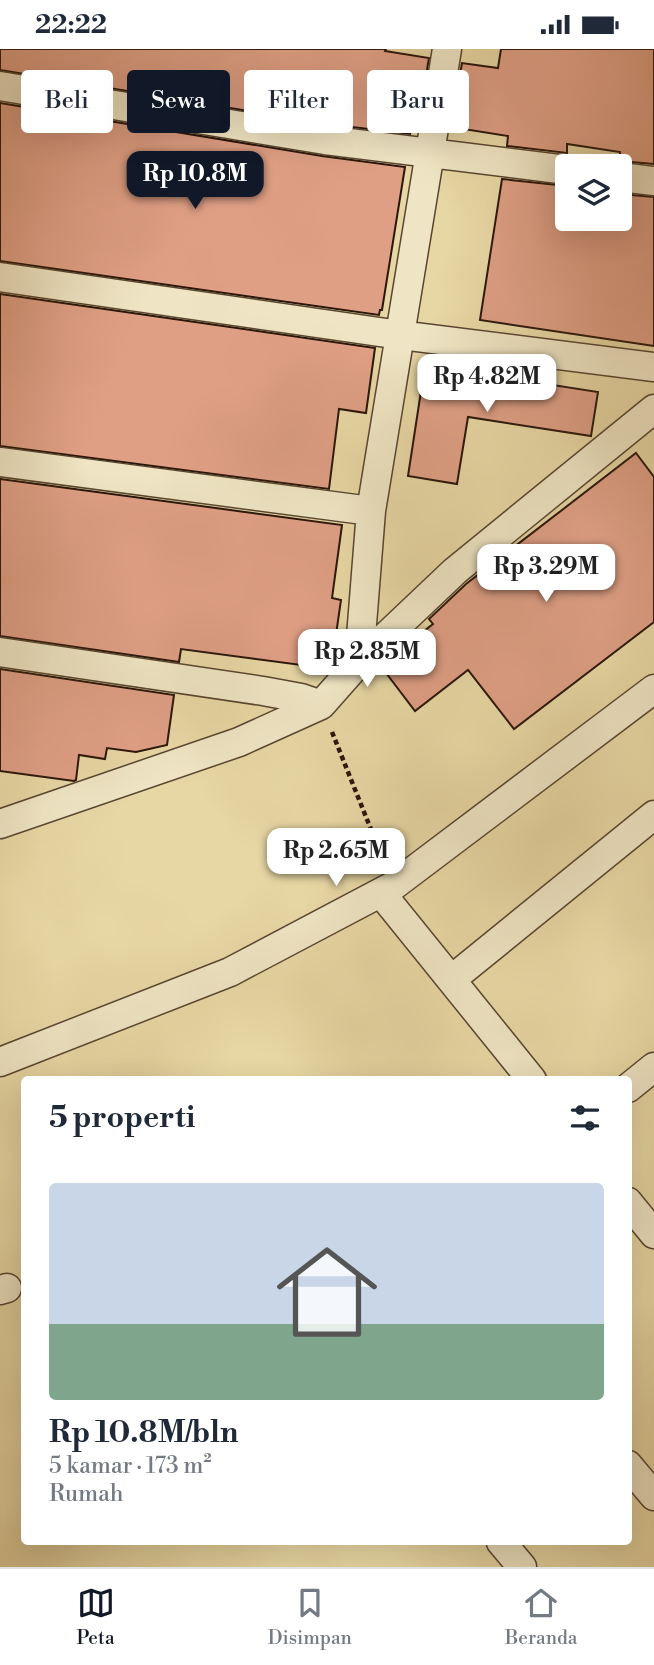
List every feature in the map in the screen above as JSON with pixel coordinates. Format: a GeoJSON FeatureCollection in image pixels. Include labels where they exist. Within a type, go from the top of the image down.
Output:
{"type":"FeatureCollection","features":[{"type":"Feature","properties":{"kind":"street"},"geometry":{"type":"LineString","coordinates":[[359,662],[371,511],[447,49]]}},
{"type":"Feature","properties":{"kind":"street"},"geometry":{"type":"LineString","coordinates":[[0,86],[324,140],[555,168]]}},
{"type":"Feature","properties":{"kind":"street"},"geometry":{"type":"LineString","coordinates":[[632,178],[654,181]]}},
{"type":"Feature","properties":{"kind":"street"},"geometry":{"type":"LineString","coordinates":[[0,277],[400,335],[654,367]]}},
{"type":"Feature","properties":{"kind":"street"},"geometry":{"type":"LineString","coordinates":[[0,824],[239,742],[321,705],[359,662],[455,571],[654,409]]}},
{"type":"Feature","properties":{"kind":"street"},"geometry":{"type":"LineString","coordinates":[[0,462],[371,511]]}},
{"type":"Feature","properties":{"kind":"street"},"geometry":{"type":"LineString","coordinates":[[0,652],[263,691],[301,698],[321,705]]}},
{"type":"Feature","properties":{"kind":"street"},"geometry":{"type":"LineString","coordinates":[[0,1062],[230,972],[387,889],[654,689]]}},
{"type":"Feature","properties":{"kind":"street"},"geometry":{"type":"LineString","coordinates":[[452,979],[654,814]]}},
{"type":"Feature","properties":{"kind":"street"},"geometry":{"type":"LineString","coordinates":[[387,889],[452,979],[530,1076]]}},
{"type":"Feature","properties":{"kind":"street"},"geometry":{"type":"LineString","coordinates":[[632,1085],[654,1067]]}},
{"type":"Feature","properties":{"kind":"street"},"geometry":{"type":"LineString","coordinates":[[632,1207],[654,1234]]}},
{"type":"Feature","properties":{"kind":"street"},"geometry":{"type":"LineString","coordinates":[[632,1470],[654,1496]]}},
{"type":"Feature","properties":{"kind":"street"},"geometry":{"type":"LineString","coordinates":[[504,1545],[522,1567]]}},
{"type":"Feature","properties":{"kind":"path"},"geometry":{"type":"LineString","coordinates":[[321,705],[387,889]]}},
{"type":"Feature","properties":{"kind":"building"},"geometry":{"type":"Polygon","coordinates":[[[0,49],[386,49],[385,51],[429,58],[427,70],[367,70],[367,129],[353,127],[353,70],[244,70],[244,110],[230,108],[230,70],[127,70],[127,91],[113,89],[113,70],[21,70],[21,73],[0,70],[0,49]]]}},
{"type":"Feature","properties":{"kind":"building"},"geometry":{"type":"Polygon","coordinates":[[[501,49],[654,49],[654,164],[632,162],[632,154],[567,144],[567,153],[507,146],[508,136],[469,130],[469,70],[461,70],[462,63],[498,68],[501,49]]]}},
{"type":"Feature","properties":{"kind":"building"},"geometry":{"type":"Polygon","coordinates":[[[0,103],[21,106],[21,133],[113,133],[113,122],[127,124],[127,133],[182,133],[405,167],[379,315],[0,261],[0,103]]]}},
{"type":"Feature","properties":{"kind":"building"},"geometry":{"type":"Polygon","coordinates":[[[502,179],[555,185],[555,231],[632,231],[632,195],[654,197],[654,346],[480,320],[502,179]]]}},
{"type":"Feature","properties":{"kind":"building"},"geometry":{"type":"Polygon","coordinates":[[[0,294],[375,348],[366,413],[339,409],[329,489],[0,446],[0,294]]]}},
{"type":"Feature","properties":{"kind":"building"},"geometry":{"type":"Polygon","coordinates":[[[425,365],[598,392],[591,436],[468,417],[457,484],[408,476],[425,365]]]}},
{"type":"Feature","properties":{"kind":"building"},"geometry":{"type":"Polygon","coordinates":[[[636,453],[654,477],[654,622],[514,729],[468,670],[415,711],[380,665],[433,624],[429,619],[466,584],[636,453]]]}},
{"type":"Feature","properties":{"kind":"building"},"geometry":{"type":"Polygon","coordinates":[[[0,479],[342,525],[332,598],[341,600],[331,669],[181,649],[179,662],[0,636],[0,479]]]}},
{"type":"Feature","properties":{"kind":"building"},"geometry":{"type":"Polygon","coordinates":[[[0,669],[174,695],[167,745],[136,752],[107,748],[105,759],[79,755],[74,781],[0,771],[0,669]]]}}]}
